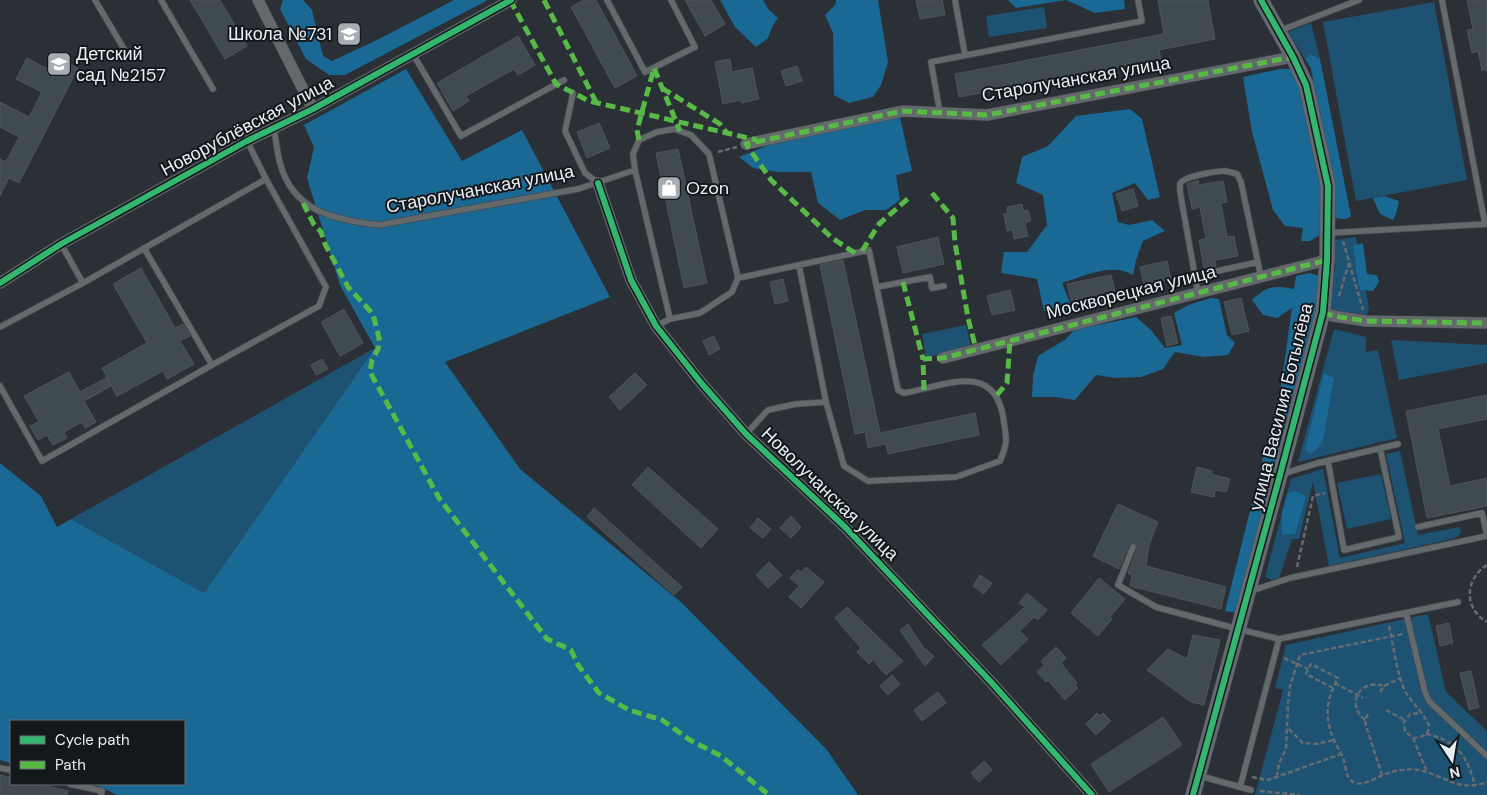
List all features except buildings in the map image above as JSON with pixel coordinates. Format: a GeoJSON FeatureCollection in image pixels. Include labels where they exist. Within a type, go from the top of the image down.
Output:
{"type":"FeatureCollection","features":[{"type":"Feature","properties":{"kind":"street"},"geometry":{"type":"LineString","coordinates":[[258,0],[313,109]]}},
{"type":"Feature","properties":{"kind":"street","name":"Новорублёвская улица"},"geometry":{"type":"LineString","coordinates":[[0,284],[61,244],[247,141],[313,109],[511,0]]}},
{"type":"Feature","properties":{"kind":"street","name":"улица Василия Ботылёва"},"geometry":{"type":"LineString","coordinates":[[1193,795],[1280,475],[1328,314],[1327,260],[1334,233],[1328,186],[1306,85],[1262,0]]}},
{"type":"Feature","properties":{"kind":"street","name":"Старолучанская улица"},"geometry":{"type":"LineString","coordinates":[[746,144],[903,111],[987,115],[1293,57]]}},
{"type":"Feature","properties":{"kind":"street","name":"Новолучанская улица"},"geometry":{"type":"LineString","coordinates":[[598,182],[631,280],[656,326],[702,384],[746,434],[846,528],[991,682],[1092,795]]}},
{"type":"Feature","properties":{"kind":"street","name":"Москворецкая улица"},"geometry":{"type":"LineString","coordinates":[[943,358],[1327,260]]}},
{"type":"Feature","properties":{"kind":"street"},"geometry":{"type":"LineString","coordinates":[[1328,314],[1366,321],[1487,323]]}},
{"type":"Feature","properties":{"kind":"lane"},"geometry":{"type":"LineString","coordinates":[[95,0],[124,49]]}},
{"type":"Feature","properties":{"kind":"lane"},"geometry":{"type":"LineString","coordinates":[[161,0],[213,89]]}},
{"type":"Feature","properties":{"kind":"lane"},"geometry":{"type":"LineString","coordinates":[[607,0],[646,72],[696,47],[671,0]]}},
{"type":"Feature","properties":{"kind":"lane"},"geometry":{"type":"LineString","coordinates":[[955,0],[965,55]]}},
{"type":"Feature","properties":{"kind":"lane"},"geometry":{"type":"LineString","coordinates":[[940,113],[931,62],[1142,21],[1138,0]]}},
{"type":"Feature","properties":{"kind":"lane"},"geometry":{"type":"LineString","coordinates":[[1279,31],[1359,0]]}},
{"type":"Feature","properties":{"kind":"lane"},"geometry":{"type":"LineString","coordinates":[[1334,233],[1486,224],[1442,0]]}},
{"type":"Feature","properties":{"kind":"lane"},"geometry":{"type":"LineString","coordinates":[[413,54],[461,136],[564,80]]}},
{"type":"Feature","properties":{"kind":"lane"},"geometry":{"type":"LineString","coordinates":[[573,93],[565,131],[585,173],[598,182]]}},
{"type":"Feature","properties":{"kind":"lane","name":"Старолучанская улица"},"geometry":{"type":"LineString","coordinates":[[273,128],[280,164],[289,184],[303,203],[324,214],[350,222],[379,225],[578,189],[634,170]]}},
{"type":"Feature","properties":{"kind":"lane"},"geometry":{"type":"LineString","coordinates":[[656,326],[670,319],[700,313],[732,292],[738,278],[709,154],[691,136],[674,129],[657,132],[639,140],[633,154],[634,170],[670,319]]}},
{"type":"Feature","properties":{"kind":"lane"},"geometry":{"type":"LineString","coordinates":[[0,386],[42,461],[319,306],[326,287],[266,180],[247,141]]}},
{"type":"Feature","properties":{"kind":"lane"},"geometry":{"type":"LineString","coordinates":[[1198,293],[1180,192],[1180,184],[1191,177],[1229,171],[1237,174],[1241,182],[1261,277]]}},
{"type":"Feature","properties":{"kind":"lane"},"geometry":{"type":"LineString","coordinates":[[0,327],[83,283],[266,180]]}},
{"type":"Feature","properties":{"kind":"lane"},"geometry":{"type":"LineString","coordinates":[[61,244],[83,283]]}},
{"type":"Feature","properties":{"kind":"lane"},"geometry":{"type":"LineString","coordinates":[[144,248],[212,366]]}},
{"type":"Feature","properties":{"kind":"lane"},"geometry":{"type":"LineString","coordinates":[[738,278],[869,250],[898,390],[904,393],[964,380],[983,384],[997,395],[1000,404],[1007,445],[1000,461],[956,477],[868,481],[844,466],[826,402],[799,265]]}},
{"type":"Feature","properties":{"kind":"lane"},"geometry":{"type":"LineString","coordinates":[[1195,276],[1258,262]]}},
{"type":"Feature","properties":{"kind":"lane"},"geometry":{"type":"LineString","coordinates":[[877,287],[930,277],[932,288],[944,286]]}},
{"type":"Feature","properties":{"kind":"lane"},"geometry":{"type":"LineString","coordinates":[[746,434],[768,410],[796,404],[826,402]]}},
{"type":"Feature","properties":{"kind":"lane"},"geometry":{"type":"LineString","coordinates":[[1280,475],[1398,444]]}},
{"type":"Feature","properties":{"kind":"lane"},"geometry":{"type":"LineString","coordinates":[[1328,461],[1344,550],[1399,537],[1380,448]]}},
{"type":"Feature","properties":{"kind":"lane"},"geometry":{"type":"LineString","coordinates":[[1248,592],[1295,577],[1487,535],[1482,514],[1418,527]]}},
{"type":"Feature","properties":{"kind":"lane"},"geometry":{"type":"LineString","coordinates":[[1133,547],[1118,586],[1156,607],[1279,639],[1458,602]]}},
{"type":"Feature","properties":{"kind":"lane"},"geometry":{"type":"LineString","coordinates":[[1406,613],[1425,692],[1429,701],[1487,756]]}},
{"type":"Feature","properties":{"kind":"lane"},"geometry":{"type":"LineString","coordinates":[[1240,787],[1279,639]]}},
{"type":"Feature","properties":{"kind":"lane"},"geometry":{"type":"LineString","coordinates":[[1198,775],[1251,790]]}},
{"type":"Feature","properties":{"kind":"lane"},"geometry":{"type":"LineString","coordinates":[[75,785],[102,791],[101,795]]}},
{"type":"Feature","properties":{"kind":"path"},"geometry":{"type":"LineString","coordinates":[[709,154],[731,148]]}},
{"type":"Feature","properties":{"kind":"path"},"geometry":{"type":"LineString","coordinates":[[1334,233],[1350,261],[1366,321]]}},
{"type":"Feature","properties":{"kind":"path"},"geometry":{"type":"LineString","coordinates":[[1328,314],[1350,261]]}},
{"type":"Feature","properties":{"kind":"path"},"geometry":{"type":"LineString","coordinates":[[1295,577],[1313,496],[1333,492]]}},
{"type":"Feature","properties":{"kind":"path"},"geometry":{"type":"LineString","coordinates":[[1487,565],[1481,569],[1472,581],[1469,596],[1474,610],[1487,622]]}},
{"type":"Feature","properties":{"kind":"path"},"geometry":{"type":"LineString","coordinates":[[1387,617],[1401,678],[1410,698],[1420,713],[1428,719],[1429,724],[1426,734]]}},
{"type":"Feature","properties":{"kind":"path"},"geometry":{"type":"LineString","coordinates":[[1277,777],[1279,763],[1286,749],[1288,703],[1296,662],[1300,655],[1411,632]]}},
{"type":"Feature","properties":{"kind":"path"},"geometry":{"type":"LineString","coordinates":[[1275,655],[1296,662],[1309,669]]}},
{"type":"Feature","properties":{"kind":"path"},"geometry":{"type":"LineString","coordinates":[[1333,688],[1306,674],[1311,664],[1338,678],[1333,688],[1329,694],[1327,715],[1348,778],[1352,782],[1364,783],[1382,775],[1402,770],[1427,772],[1458,785],[1470,787],[1487,782]]}},
{"type":"Feature","properties":{"kind":"path"},"geometry":{"type":"LineString","coordinates":[[1380,692],[1384,686],[1401,678]]}},
{"type":"Feature","properties":{"kind":"path"},"geometry":{"type":"LineString","coordinates":[[1335,683],[1363,698]]}},
{"type":"Feature","properties":{"kind":"path"},"geometry":{"type":"LineString","coordinates":[[1382,775],[1365,720],[1357,711],[1356,705],[1358,695],[1367,686],[1378,684],[1384,686]]}},
{"type":"Feature","properties":{"kind":"path"},"geometry":{"type":"LineString","coordinates":[[1386,710],[1405,720]]}},
{"type":"Feature","properties":{"kind":"path"},"geometry":{"type":"LineString","coordinates":[[1420,713],[1410,714],[1405,720],[1404,727],[1405,732],[1413,738],[1427,772]]}},
{"type":"Feature","properties":{"kind":"path"},"geometry":{"type":"LineString","coordinates":[[1365,720],[1368,714]]}},
{"type":"Feature","properties":{"kind":"path"},"geometry":{"type":"LineString","coordinates":[[1288,728],[1303,743],[1316,744],[1334,740]]}},
{"type":"Feature","properties":{"kind":"path"},"geometry":{"type":"LineString","coordinates":[[1413,738],[1422,737],[1426,734],[1438,736],[1458,749],[1468,763],[1475,786]]}},
{"type":"Feature","properties":{"kind":"path"},"geometry":{"type":"LineString","coordinates":[[1259,778],[1266,780],[1277,777],[1341,754]]}},
{"type":"Feature","properties":{"kind":"path"},"geometry":{"type":"LineString","coordinates":[[1251,790],[1299,795]]}},
{"type":"Feature","properties":{"kind":"shaded area"},"geometry":{"type":"Polygon","coordinates":[[[283,0],[303,0],[312,10],[323,56],[332,61],[454,0],[488,0],[345,75],[329,75],[306,59],[280,9],[283,0]]]}},
{"type":"Feature","properties":{"kind":"shaded area"},"geometry":{"type":"Polygon","coordinates":[[[720,0],[763,0],[769,10],[778,18],[768,38],[756,47],[735,27],[720,0]]]}},
{"type":"Feature","properties":{"kind":"shaded area"},"geometry":{"type":"Polygon","coordinates":[[[836,0],[878,0],[888,62],[881,85],[873,97],[849,103],[834,95],[833,33],[825,15],[836,4],[836,0]]]}},
{"type":"Feature","properties":{"kind":"shaded area"},"geometry":{"type":"Polygon","coordinates":[[[1008,0],[1066,0],[1016,8],[1008,0]]]}},
{"type":"Feature","properties":{"kind":"shaded area"},"geometry":{"type":"Polygon","coordinates":[[[1066,0],[1124,0],[1125,9],[1095,13],[1066,0]]]}},
{"type":"Feature","properties":{"kind":"shaded area"},"geometry":{"type":"Polygon","coordinates":[[[1434,2],[1467,180],[1356,201],[1323,22],[1434,2]]]}},
{"type":"Feature","properties":{"kind":"shaded area"},"geometry":{"type":"Polygon","coordinates":[[[1044,7],[1047,28],[989,37],[986,16],[1044,7]]]}},
{"type":"Feature","properties":{"kind":"shaded area"},"geometry":{"type":"Polygon","coordinates":[[[1311,23],[1320,59],[1310,54],[1305,59],[1288,32],[1311,23]]]}},
{"type":"Feature","properties":{"kind":"shaded area"},"geometry":{"type":"Polygon","coordinates":[[[1310,54],[1320,59],[1351,216],[1347,219],[1332,216],[1330,184],[1311,68],[1305,59],[1310,54]]]}},
{"type":"Feature","properties":{"kind":"shaded area"},"geometry":{"type":"Polygon","coordinates":[[[406,69],[462,161],[522,130],[610,297],[445,362],[520,469],[682,603],[827,750],[858,795],[117,795],[97,785],[185,785],[185,720],[10,720],[10,763],[0,760],[0,463],[41,496],[57,527],[71,519],[204,593],[375,348],[340,285],[307,178],[314,147],[304,125],[406,69]]]}},
{"type":"Feature","properties":{"kind":"shaded area"},"geometry":{"type":"Polygon","coordinates":[[[1280,69],[1291,69],[1301,85],[1321,183],[1320,235],[1310,241],[1301,241],[1303,228],[1285,226],[1273,210],[1252,132],[1243,77],[1280,69]]]}},
{"type":"Feature","properties":{"kind":"shaded area"},"geometry":{"type":"Polygon","coordinates":[[[1130,109],[1142,119],[1160,197],[1148,200],[1135,183],[1112,193],[1118,222],[1129,225],[1152,220],[1165,231],[1143,241],[1133,275],[1125,271],[1107,270],[1062,283],[1070,303],[1105,295],[1109,297],[1108,304],[1067,311],[1044,311],[1037,279],[1001,273],[1004,252],[1027,252],[1047,225],[1043,195],[1016,183],[1022,157],[1048,146],[1076,116],[1130,109]]]}},
{"type":"Feature","properties":{"kind":"shaded area"},"geometry":{"type":"Polygon","coordinates":[[[900,117],[912,171],[896,175],[900,200],[886,210],[865,210],[840,220],[818,203],[811,172],[779,172],[753,168],[739,157],[769,145],[900,117]]]}},
{"type":"Feature","properties":{"kind":"shaded area"},"geometry":{"type":"Polygon","coordinates":[[[1384,196],[1399,201],[1393,220],[1380,214],[1373,198],[1384,196]]]}},
{"type":"Feature","properties":{"kind":"shaded area"},"geometry":{"type":"Polygon","coordinates":[[[1356,237],[1369,308],[1367,315],[1328,309],[1335,268],[1334,240],[1356,237]]]}},
{"type":"Feature","properties":{"kind":"shaded area"},"geometry":{"type":"Polygon","coordinates":[[[1363,243],[1367,274],[1377,275],[1379,282],[1373,291],[1360,290],[1353,246],[1363,243]]]}},
{"type":"Feature","properties":{"kind":"shaded area"},"geometry":{"type":"Polygon","coordinates":[[[1310,273],[1320,276],[1319,299],[1237,613],[1225,611],[1281,386],[1292,308],[1277,318],[1263,315],[1252,300],[1267,289],[1281,287],[1294,289],[1296,276],[1310,273]]]}},
{"type":"Feature","properties":{"kind":"shaded area"},"geometry":{"type":"Polygon","coordinates":[[[1211,298],[1219,299],[1227,335],[1235,343],[1228,355],[1204,357],[1175,352],[1163,369],[1141,377],[1116,378],[1096,375],[1075,400],[1055,397],[1032,397],[1033,376],[1038,356],[1066,339],[1074,330],[1136,317],[1151,330],[1165,348],[1182,345],[1174,313],[1188,305],[1211,298]]]}},
{"type":"Feature","properties":{"kind":"shaded area"},"geometry":{"type":"Polygon","coordinates":[[[966,325],[971,347],[926,357],[922,334],[966,325]]]}},
{"type":"Feature","properties":{"kind":"shaded area"},"geometry":{"type":"Polygon","coordinates":[[[1334,329],[1366,337],[1366,352],[1378,350],[1397,438],[1298,462],[1334,329]]]}},
{"type":"Feature","properties":{"kind":"shaded area"},"geometry":{"type":"Polygon","coordinates":[[[1391,340],[1487,345],[1487,363],[1399,380],[1391,340]]]}},
{"type":"Feature","properties":{"kind":"shaded area"},"geometry":{"type":"Polygon","coordinates":[[[375,348],[204,593],[71,519],[375,348]]]}},
{"type":"Feature","properties":{"kind":"shaded area"},"geometry":{"type":"Polygon","coordinates":[[[1324,373],[1334,378],[1323,440],[1316,450],[1308,453],[1305,449],[1324,373]]]}},
{"type":"Feature","properties":{"kind":"shaded area"},"geometry":{"type":"Polygon","coordinates":[[[1400,451],[1418,535],[1460,527],[1461,532],[1458,536],[1452,539],[1329,566],[1313,482],[1299,539],[1292,539],[1279,578],[1272,580],[1265,577],[1291,479],[1323,469],[1340,558],[1405,543],[1386,454],[1400,451]]]}},
{"type":"Feature","properties":{"kind":"shaded area"},"geometry":{"type":"Polygon","coordinates":[[[1381,474],[1391,519],[1347,529],[1337,483],[1381,474]]]}},
{"type":"Feature","properties":{"kind":"shaded area"},"geometry":{"type":"Polygon","coordinates":[[[1295,491],[1306,496],[1301,515],[1295,534],[1282,535],[1282,512],[1287,494],[1295,491]]]}},
{"type":"Feature","properties":{"kind":"shaded area"},"geometry":{"type":"Polygon","coordinates":[[[1428,614],[1446,692],[1487,731],[1487,795],[1255,795],[1283,690],[1275,688],[1286,645],[1428,614]]]}},
{"type":"Feature","properties":{"kind":"marked path"},"geometry":{"type":"LineString","coordinates":[[510,0],[556,84],[589,101],[757,140]]}},
{"type":"Feature","properties":{"kind":"marked path"},"geometry":{"type":"LineString","coordinates":[[544,0],[596,102]]}},
{"type":"Feature","properties":{"kind":"marked path"},"geometry":{"type":"LineString","coordinates":[[855,253],[832,238],[771,180],[746,144],[903,111],[987,115],[1293,57]]}},
{"type":"Feature","properties":{"kind":"marked path"},"geometry":{"type":"LineString","coordinates":[[639,140],[637,130],[654,68],[680,131]]}},
{"type":"Feature","properties":{"kind":"marked path"},"geometry":{"type":"LineString","coordinates":[[662,88],[720,124],[726,132]]}},
{"type":"Feature","properties":{"kind":"marked path"},"geometry":{"type":"LineString","coordinates":[[932,193],[953,218],[955,243],[968,318],[976,349]]}},
{"type":"Feature","properties":{"kind":"marked path"},"geometry":{"type":"LineString","coordinates":[[862,251],[879,224],[911,196]]}},
{"type":"Feature","properties":{"kind":"marked path"},"geometry":{"type":"LineString","coordinates":[[303,203],[313,223],[321,232],[325,244],[348,287],[373,314],[379,338],[378,349],[372,360],[370,372],[439,498],[547,639],[571,650],[578,665],[599,693],[629,710],[662,720],[690,740],[721,756],[769,795]]}},
{"type":"Feature","properties":{"kind":"marked path"},"geometry":{"type":"LineString","coordinates":[[924,390],[923,359],[943,358],[1327,260]]}},
{"type":"Feature","properties":{"kind":"marked path"},"geometry":{"type":"LineString","coordinates":[[903,282],[923,359]]}},
{"type":"Feature","properties":{"kind":"marked path"},"geometry":{"type":"LineString","coordinates":[[1323,312],[1333,316],[1366,321],[1487,323]]}},
{"type":"Feature","properties":{"kind":"marked path"},"geometry":{"type":"LineString","coordinates":[[997,395],[1007,383],[1010,341]]}},
{"type":"Feature","properties":{"kind":"cycle path"},"geometry":{"type":"LineString","coordinates":[[0,283],[61,244],[247,141],[313,109],[511,0]]}},
{"type":"Feature","properties":{"kind":"cycle path"},"geometry":{"type":"LineString","coordinates":[[1193,795],[1323,312],[1327,260],[1328,186],[1306,85],[1293,57],[1261,0]]}},
{"type":"Feature","properties":{"kind":"cycle path"},"geometry":{"type":"LineString","coordinates":[[598,183],[631,280],[656,326],[702,384],[746,434],[846,528],[991,682],[1092,795]]}},
{"type":"Feature","properties":{"kind":"place","name":"Школа №731"},"geometry":{"type":"Point","coordinates":[349,34]}},
{"type":"Feature","properties":{"kind":"place","name":"Детский сад №2157"},"geometry":{"type":"Point","coordinates":[59,64]}},
{"type":"Feature","properties":{"kind":"place","name":"Ozon"},"geometry":{"type":"Point","coordinates":[669,188]}}]}
